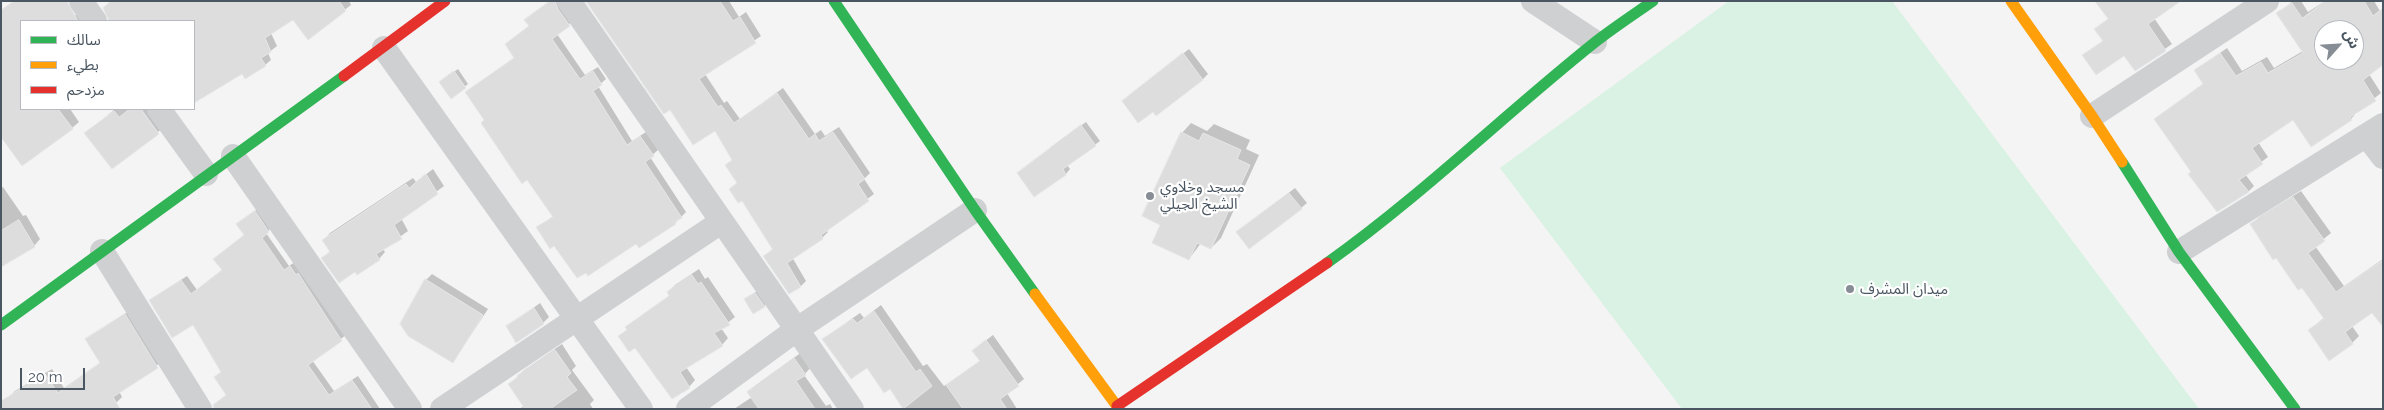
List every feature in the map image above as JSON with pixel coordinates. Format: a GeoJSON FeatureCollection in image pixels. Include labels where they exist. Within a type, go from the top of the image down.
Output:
{"type":"FeatureCollection","features":[{"type":"Feature","properties":{"kind":"street"},"geometry":{"type":"LineString","coordinates":[[1,324],[206,174],[384,48],[445,1]]}},
{"type":"Feature","properties":{"kind":"street"},"geometry":{"type":"LineString","coordinates":[[569,1],[852,409]]}},
{"type":"Feature","properties":{"kind":"street"},"geometry":{"type":"LineString","coordinates":[[834,1],[975,210],[1118,407],[1366,235],[1440,175],[1595,42],[1653,1]]}},
{"type":"Feature","properties":{"kind":"street"},"geometry":{"type":"LineString","coordinates":[[1533,1],[1595,42]]}},
{"type":"Feature","properties":{"kind":"street"},"geometry":{"type":"LineString","coordinates":[[2011,1],[2092,116],[2178,252],[2295,409]]}},
{"type":"Feature","properties":{"kind":"street"},"geometry":{"type":"LineString","coordinates":[[2092,116],[2259,4]]}},
{"type":"Feature","properties":{"kind":"street"},"geometry":{"type":"LineString","coordinates":[[384,48],[641,409]]}},
{"type":"Feature","properties":{"kind":"street"},"geometry":{"type":"LineString","coordinates":[[160,110],[206,174]]}},
{"type":"Feature","properties":{"kind":"street"},"geometry":{"type":"LineString","coordinates":[[2178,252],[2375,130],[2383,157]]}},
{"type":"Feature","properties":{"kind":"street"},"geometry":{"type":"LineString","coordinates":[[233,156],[410,409]]}},
{"type":"Feature","properties":{"kind":"street"},"geometry":{"type":"LineString","coordinates":[[688,409],[796,330],[975,210]]}},
{"type":"Feature","properties":{"kind":"street"},"geometry":{"type":"LineString","coordinates":[[442,409],[721,222]]}},
{"type":"Feature","properties":{"kind":"street"},"geometry":{"type":"LineString","coordinates":[[102,251],[200,409]]}},
{"type":"Feature","properties":{"kind":"green space","name":"ميدان المشرف"},"geometry":{"type":"Polygon","coordinates":[[[1729,1],[1892,1],[2199,409],[1682,409],[1500,168],[1729,1]]]}},
{"type":"Feature","properties":{"kind":"building"},"geometry":{"type":"Polygon","coordinates":[[[15,1],[67,1],[77,20],[20,20],[20,110],[59,110],[73,129],[22,166],[1,137],[1,11],[15,1]]]}},
{"type":"Feature","properties":{"kind":"building"},"geometry":{"type":"Polygon","coordinates":[[[112,1],[339,1],[346,11],[308,40],[293,20],[265,38],[271,52],[261,58],[266,66],[245,79],[242,74],[195,102],[195,20],[109,20],[103,8],[112,1]]]}},
{"type":"Feature","properties":{"kind":"building"},"geometry":{"type":"Polygon","coordinates":[[[550,1],[555,1],[558,9],[570,26],[552,39],[580,79],[593,71],[602,85],[593,91],[627,145],[640,136],[654,156],[645,162],[682,218],[639,248],[636,244],[588,276],[586,273],[577,278],[554,246],[550,249],[536,227],[553,217],[527,180],[522,184],[481,123],[484,120],[465,92],[514,58],[505,44],[529,26],[524,20],[550,1]]]}},
{"type":"Feature","properties":{"kind":"building"},"geometry":{"type":"Polygon","coordinates":[[[586,1],[720,1],[733,21],[740,17],[756,43],[699,79],[718,107],[721,105],[734,123],[777,93],[809,139],[815,134],[819,141],[833,132],[865,179],[858,184],[869,201],[821,235],[823,239],[787,263],[801,287],[789,294],[763,256],[773,250],[742,201],[738,203],[729,189],[737,183],[725,165],[732,160],[715,131],[693,145],[670,110],[664,114],[586,1]]]}},
{"type":"Feature","properties":{"kind":"building"},"geometry":{"type":"Polygon","coordinates":[[[2095,1],[2181,1],[2148,24],[2166,51],[2135,71],[2124,56],[2096,75],[2082,55],[2103,41],[2094,29],[2108,19],[2095,1]]]}},
{"type":"Feature","properties":{"kind":"building"},"geometry":{"type":"Polygon","coordinates":[[[2326,1],[2364,1],[2373,16],[2383,8],[2383,65],[2363,80],[2376,101],[2350,117],[2352,120],[2311,147],[2293,120],[2252,148],[2263,164],[2239,180],[2249,192],[2217,212],[2188,174],[2191,172],[2154,119],[2203,84],[2194,70],[2220,53],[2236,76],[2261,62],[2268,73],[2303,53],[2276,13],[2292,3],[2302,18],[2326,1]]]}},
{"type":"Feature","properties":{"kind":"building"},"geometry":{"type":"Polygon","coordinates":[[[1183,53],[1203,80],[1156,116],[1153,112],[1138,123],[1122,101],[1183,53]]]}},
{"type":"Feature","properties":{"kind":"building"},"geometry":{"type":"Polygon","coordinates":[[[454,71],[466,88],[451,99],[439,82],[454,71]]]}},
{"type":"Feature","properties":{"kind":"building"},"geometry":{"type":"Polygon","coordinates":[[[129,110],[142,110],[159,134],[112,169],[84,133],[114,111],[119,117],[129,110]]]}},
{"type":"Feature","properties":{"kind":"building"},"geometry":{"type":"Polygon","coordinates":[[[1081,125],[1096,146],[1063,169],[1066,175],[1034,197],[1017,173],[1081,125]]]}},
{"type":"Feature","properties":{"kind":"building"},"geometry":{"type":"Polygon","coordinates":[[[1181,132],[1199,141],[1203,133],[1241,150],[1237,159],[1250,165],[1211,249],[1197,243],[1189,260],[1152,243],[1160,225],[1142,216],[1181,132]]]}},
{"type":"Feature","properties":{"kind":"building"},"geometry":{"type":"Polygon","coordinates":[[[426,174],[438,194],[394,225],[402,239],[376,254],[380,260],[357,275],[355,272],[339,283],[321,258],[330,252],[322,240],[406,184],[409,188],[426,174]]]}},
{"type":"Feature","properties":{"kind":"building"},"geometry":{"type":"Polygon","coordinates":[[[1289,193],[1302,209],[1249,249],[1236,232],[1289,193]]]}},
{"type":"Feature","properties":{"kind":"building"},"geometry":{"type":"Polygon","coordinates":[[[2293,197],[2325,241],[2308,253],[2336,292],[2383,260],[2383,327],[2372,313],[2345,332],[2353,344],[2329,361],[2308,330],[2324,319],[2302,288],[2298,290],[2276,258],[2273,260],[2250,224],[2293,197]]]}},
{"type":"Feature","properties":{"kind":"building"},"geometry":{"type":"Polygon","coordinates":[[[255,211],[269,232],[262,238],[284,270],[290,266],[296,275],[298,273],[342,341],[308,365],[329,395],[352,380],[372,409],[214,409],[213,405],[226,395],[214,377],[221,372],[193,325],[172,338],[149,300],[181,280],[191,294],[222,270],[213,259],[244,235],[236,224],[255,211]]]}},
{"type":"Feature","properties":{"kind":"building"},"geometry":{"type":"Polygon","coordinates":[[[19,220],[35,247],[1,267],[1,231],[19,220]]]}},
{"type":"Feature","properties":{"kind":"building"},"geometry":{"type":"Polygon","coordinates":[[[692,275],[698,284],[701,282],[730,325],[714,333],[723,346],[680,372],[690,388],[672,399],[635,348],[629,352],[618,336],[627,330],[625,327],[669,296],[667,292],[692,275]]]}},
{"type":"Feature","properties":{"kind":"building"},"geometry":{"type":"Polygon","coordinates":[[[425,279],[483,315],[453,363],[408,336],[400,324],[425,279]]]}},
{"type":"Feature","properties":{"kind":"building"},"geometry":{"type":"Polygon","coordinates":[[[755,293],[765,307],[753,314],[744,299],[755,293]]]}},
{"type":"Feature","properties":{"kind":"building"},"geometry":{"type":"Polygon","coordinates":[[[534,308],[544,324],[516,343],[506,326],[534,308]]]}},
{"type":"Feature","properties":{"kind":"building"},"geometry":{"type":"Polygon","coordinates":[[[874,311],[916,372],[920,369],[932,386],[903,409],[890,389],[884,393],[867,368],[851,379],[822,339],[853,319],[857,323],[874,311]]]}},
{"type":"Feature","properties":{"kind":"building"},"geometry":{"type":"Polygon","coordinates":[[[125,314],[158,368],[113,397],[120,409],[1,409],[1,401],[45,374],[58,393],[100,363],[85,339],[125,314]]]}},
{"type":"Feature","properties":{"kind":"building"},"geometry":{"type":"Polygon","coordinates":[[[986,340],[1019,386],[1000,399],[1007,409],[963,409],[946,385],[980,361],[972,351],[986,340]]]}},
{"type":"Feature","properties":{"kind":"building"},"geometry":{"type":"Polygon","coordinates":[[[555,350],[571,373],[567,377],[577,390],[550,409],[525,409],[508,384],[555,350]]]}},
{"type":"Feature","properties":{"kind":"building"},"geometry":{"type":"Polygon","coordinates":[[[794,358],[806,375],[796,381],[815,409],[759,409],[747,392],[794,358]]]}},
{"type":"Feature","properties":{"kind":"traffic: fast"},"geometry":{"type":"LineString","coordinates":[[834,1],[975,210],[1035,294]]}},
{"type":"Feature","properties":{"kind":"traffic: fast"},"geometry":{"type":"LineString","coordinates":[[1327,263],[1429,183],[1594,43],[1653,1]]}},
{"type":"Feature","properties":{"kind":"traffic: fast"},"geometry":{"type":"LineString","coordinates":[[1,325],[344,76]]}},
{"type":"Feature","properties":{"kind":"traffic: fast"},"geometry":{"type":"LineString","coordinates":[[2122,162],[2179,252],[2295,409]]}},
{"type":"Feature","properties":{"kind":"traffic: slow"},"geometry":{"type":"LineString","coordinates":[[2011,1],[2122,162]]}},
{"type":"Feature","properties":{"kind":"traffic: slow"},"geometry":{"type":"LineString","coordinates":[[1035,294],[1119,409]]}},
{"type":"Feature","properties":{"kind":"traffic: jam"},"geometry":{"type":"LineString","coordinates":[[344,76],[445,1]]}},
{"type":"Feature","properties":{"kind":"traffic: jam"},"geometry":{"type":"LineString","coordinates":[[1117,406],[1327,263]]}},
{"type":"Feature","properties":{"kind":"place","name":"مسجد وخلاوي الشيخ الجيلي"},"geometry":{"type":"Point","coordinates":[1150,196]}},
{"type":"Feature","properties":{"kind":"place","name":"ميدان المشرف"},"geometry":{"type":"Point","coordinates":[1850,289]}}]}
